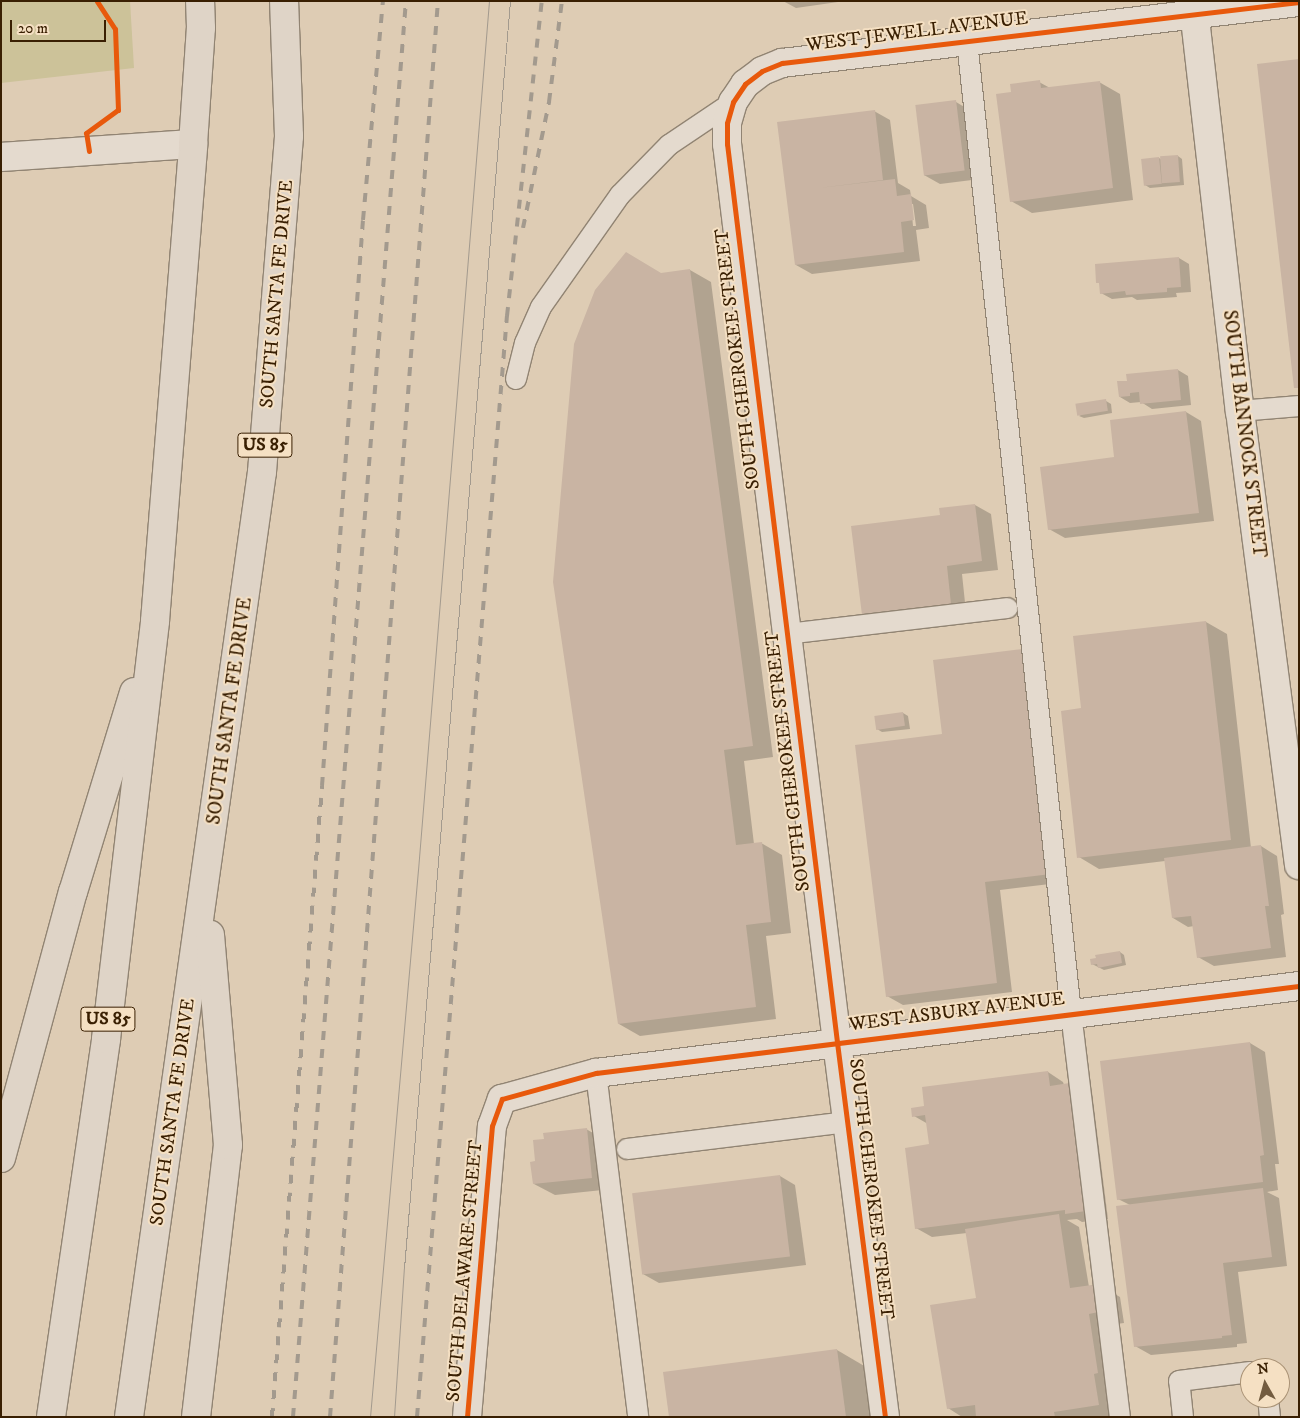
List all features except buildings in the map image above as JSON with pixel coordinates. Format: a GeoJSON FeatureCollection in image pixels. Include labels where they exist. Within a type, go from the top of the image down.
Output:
{"type":"FeatureCollection","features":[{"type":"Feature","properties":{"kind":"highway","name":"US 85"},"geometry":{"type":"LineString","coordinates":[[51,1417],[106,1038],[155,621],[193,144],[201,28],[200,1]]}},
{"type":"Feature","properties":{"kind":"highway","name":"SOUTH SANTA FE DRIVE"},"geometry":{"type":"LineString","coordinates":[[130,1417],[206,886],[262,472],[289,136],[284,1]]}},
{"type":"Feature","properties":{"kind":"highway"},"geometry":{"type":"LineString","coordinates":[[1,1158],[73,892],[155,621]]}},
{"type":"Feature","properties":{"kind":"highway"},"geometry":{"type":"LineString","coordinates":[[196,1417],[228,1145],[206,886]]}},
{"type":"Feature","properties":{"kind":"street","name":"WEST JEWELL AVENUE"},"geometry":{"type":"LineString","coordinates":[[733,102],[745,84],[762,71],[782,63],[967,41],[1194,8],[1299,2]]}},
{"type":"Feature","properties":{"kind":"street","name":"SOUTH BANNOCK STREET"},"geometry":{"type":"LineString","coordinates":[[1194,8],[1240,411],[1299,866]]}},
{"type":"Feature","properties":{"kind":"street","name":"SOUTH CHEROKEE STREET"},"geometry":{"type":"LineString","coordinates":[[733,102],[727,123],[727,144],[885,1417]]}},
{"type":"Feature","properties":{"kind":"street"},"geometry":{"type":"LineString","coordinates":[[1,156],[193,144]]}},
{"type":"Feature","properties":{"kind":"street","name":"WEST ASBURY AVENUE"},"geometry":{"type":"LineString","coordinates":[[502,1099],[596,1072],[1299,986]]}},
{"type":"Feature","properties":{"kind":"street","name":"SOUTH DELAWARE STREET"},"geometry":{"type":"LineString","coordinates":[[467,1417],[492,1126],[502,1099]]}},
{"type":"Feature","properties":{"kind":"lane"},"geometry":{"type":"LineString","coordinates":[[967,41],[1071,1013],[1120,1416],[1114,1417]]}},
{"type":"Feature","properties":{"kind":"lane"},"geometry":{"type":"LineString","coordinates":[[516,379],[525,343],[541,307],[620,195],[669,145],[733,102]]}},
{"type":"Feature","properties":{"kind":"lane"},"geometry":{"type":"LineString","coordinates":[[1240,411],[1299,406]]}},
{"type":"Feature","properties":{"kind":"lane"},"geometry":{"type":"LineString","coordinates":[[787,634],[1007,608]]}},
{"type":"Feature","properties":{"kind":"lane"},"geometry":{"type":"LineString","coordinates":[[596,1072],[638,1417]]}},
{"type":"Feature","properties":{"kind":"lane"},"geometry":{"type":"LineString","coordinates":[[627,1150],[847,1122]]}},
{"type":"Feature","properties":{"kind":"lane"},"geometry":{"type":"LineString","coordinates":[[1184,1417],[1178,1381],[1240,1373]]}},
{"type":"Feature","properties":{"kind":"shaded area"},"geometry":{"type":"Polygon","coordinates":[[[1,1],[130,1],[134,68],[1,83],[1,1]]]}},
{"type":"Feature","properties":{"kind":"tram line"},"geometry":{"type":"LineString","coordinates":[[370,1417],[418,870],[489,1]]}},
{"type":"Feature","properties":{"kind":"tram line"},"geometry":{"type":"LineString","coordinates":[[394,1417],[404,1268],[510,1]]}},
{"type":"Feature","properties":{"kind":"railway"},"geometry":{"type":"LineString","coordinates":[[272,1417],[322,786],[363,220],[383,1]]}},
{"type":"Feature","properties":{"kind":"railway"},"geometry":{"type":"LineString","coordinates":[[293,1417],[406,1]]}},
{"type":"Feature","properties":{"kind":"railway"},"geometry":{"type":"LineString","coordinates":[[330,1417],[438,1]]}},
{"type":"Feature","properties":{"kind":"railway"},"geometry":{"type":"LineString","coordinates":[[417,1417],[507,316],[542,1]]}},
{"type":"Feature","properties":{"kind":"railway"},"geometry":{"type":"LineString","coordinates":[[523,228],[549,102],[562,1]]}},
{"type":"Feature","properties":{"kind":"cycle path"},"geometry":{"type":"LineString","coordinates":[[89,151],[86,133],[118,110],[115,29],[97,1]]}},
{"type":"Feature","properties":{"kind":"cycle path"},"geometry":{"type":"LineString","coordinates":[[885,1417],[727,144],[727,123],[733,102],[745,84],[762,71],[782,63],[1299,2]]}},
{"type":"Feature","properties":{"kind":"cycle path"},"geometry":{"type":"LineString","coordinates":[[467,1417],[492,1126],[502,1099],[596,1073],[1299,986]]}}]}
